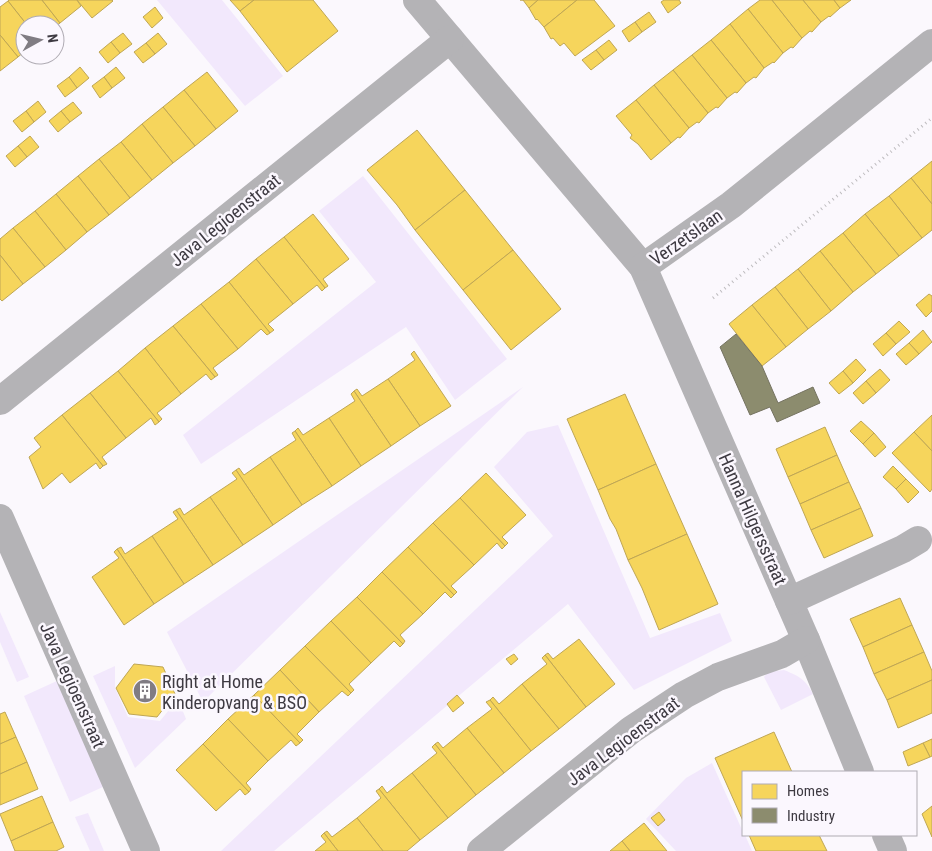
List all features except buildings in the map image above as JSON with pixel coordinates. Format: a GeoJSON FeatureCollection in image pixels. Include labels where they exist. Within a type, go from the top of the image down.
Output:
{"type":"FeatureCollection","features":[{"type":"Feature","properties":{"kind":"street","name":"Verzetslaan"},"geometry":{"type":"LineString","coordinates":[[417,0],[643,267],[731,205],[932,43]]}},
{"type":"Feature","properties":{"kind":"street","name":"Java Legioenstraat"},"geometry":{"type":"LineString","coordinates":[[0,401],[450,39]]}},
{"type":"Feature","properties":{"kind":"street","name":"Hanna Hilgersstraat"},"geometry":{"type":"LineString","coordinates":[[643,267],[806,640],[860,771]]}},
{"type":"Feature","properties":{"kind":"street","name":"Java Legioenstraat"},"geometry":{"type":"LineString","coordinates":[[0,518],[146,851]]}},
{"type":"Feature","properties":{"kind":"street"},"geometry":{"type":"LineString","coordinates":[[789,601],[903,549],[918,540]]}},
{"type":"Feature","properties":{"kind":"street","name":"Java Legioenstraat"},"geometry":{"type":"LineString","coordinates":[[481,851],[631,730],[684,695],[718,677],[782,654],[806,640]]}},
{"type":"Feature","properties":{"kind":"street"},"geometry":{"type":"LineString","coordinates":[[886,836],[893,851]]}},
{"type":"Feature","properties":{"kind":"path"},"geometry":{"type":"LineString","coordinates":[[713,298],[932,118]]}},
{"type":"Feature","properties":{"kind":"shaded area"},"geometry":{"type":"Polygon","coordinates":[[[157,0],[222,0],[283,76],[245,106],[157,0]]]}},
{"type":"Feature","properties":{"kind":"shaded area"},"geometry":{"type":"Polygon","coordinates":[[[363,176],[507,359],[455,400],[406,327],[201,464],[183,435],[376,282],[319,211],[363,176]]]}},
{"type":"Feature","properties":{"kind":"shaded area"},"geometry":{"type":"Polygon","coordinates":[[[523,387],[203,702],[167,632],[523,387]]]}},
{"type":"Feature","properties":{"kind":"shaded area"},"geometry":{"type":"Polygon","coordinates":[[[558,425],[650,638],[720,613],[732,641],[634,690],[568,604],[274,851],[221,851],[553,536],[494,467],[527,432],[558,425]]]}},
{"type":"Feature","properties":{"kind":"shaded area"},"geometry":{"type":"Polygon","coordinates":[[[0,612],[29,677],[17,682],[0,642],[0,612]]]}},
{"type":"Feature","properties":{"kind":"shaded area"},"geometry":{"type":"Polygon","coordinates":[[[115,666],[115,688],[128,717],[160,721],[178,699],[186,719],[135,768],[93,676],[115,666]]]}},
{"type":"Feature","properties":{"kind":"shaded area"},"geometry":{"type":"Polygon","coordinates":[[[784,670],[801,679],[813,694],[781,710],[764,677],[768,672],[784,670]]]}},
{"type":"Feature","properties":{"kind":"shaded area"},"geometry":{"type":"Polygon","coordinates":[[[59,680],[105,786],[70,802],[24,696],[59,680]]]}},
{"type":"Feature","properties":{"kind":"shaded area"},"geometry":{"type":"Polygon","coordinates":[[[712,763],[742,830],[742,836],[745,836],[752,851],[676,851],[646,819],[686,778],[712,763]]]}},
{"type":"Feature","properties":{"kind":"shaded area"},"geometry":{"type":"Polygon","coordinates":[[[88,813],[104,851],[90,851],[75,817],[88,813]]]}},
{"type":"Feature","properties":{"kind":"place","name":"Right at Home Kinderopvang & BSO"},"geometry":{"type":"Point","coordinates":[145,691]}}]}
